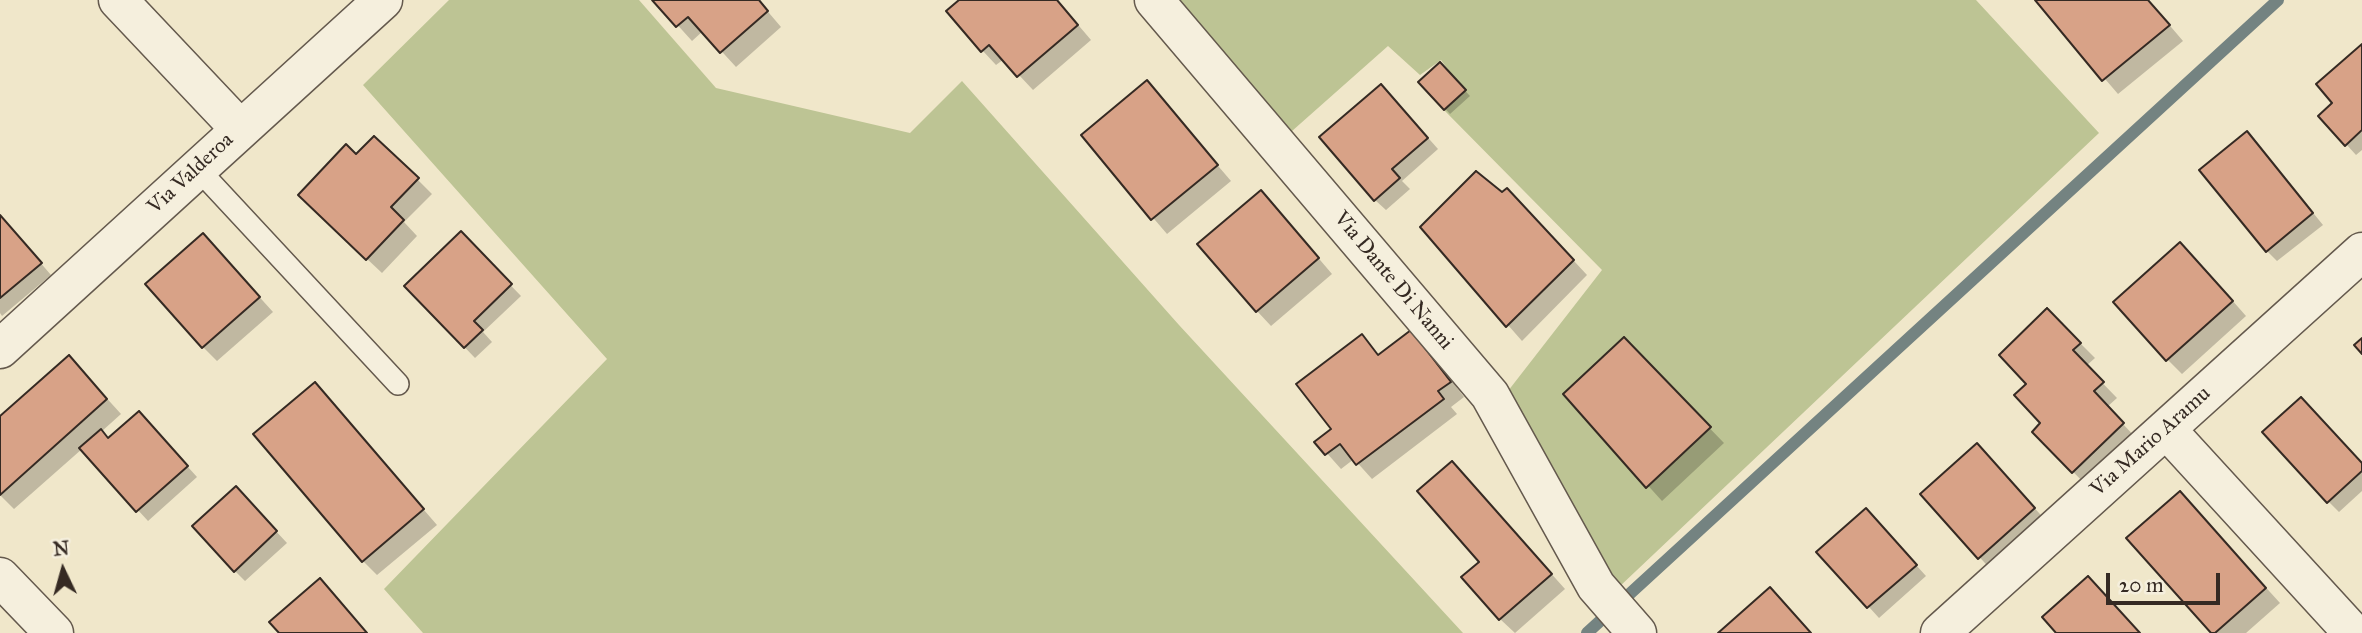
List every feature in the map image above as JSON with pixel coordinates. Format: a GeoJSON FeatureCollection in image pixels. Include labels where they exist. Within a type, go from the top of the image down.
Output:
{"type":"FeatureCollection","features":[{"type":"Feature","properties":{"kind":"street"},"geometry":{"type":"LineString","coordinates":[[118,0],[240,129]]}},
{"type":"Feature","properties":{"kind":"street","name":"Via Valderoa"},"geometry":{"type":"LineString","coordinates":[[0,349],[383,0]]}},
{"type":"Feature","properties":{"kind":"street","name":"Via Dante Di Nanni"},"geometry":{"type":"LineString","coordinates":[[1154,0],[1489,395],[1596,586],[1637,633]]}},
{"type":"Feature","properties":{"kind":"street","name":"Via Mario Aramu"},"geometry":{"type":"LineString","coordinates":[[1940,633],[2362,252]]}},
{"type":"Feature","properties":{"kind":"street"},"geometry":{"type":"LineString","coordinates":[[2166,429],[2353,633]]}},
{"type":"Feature","properties":{"kind":"street"},"geometry":{"type":"LineString","coordinates":[[0,577],[54,633]]}},
{"type":"Feature","properties":{"kind":"lane"},"geometry":{"type":"LineString","coordinates":[[198,169],[398,384]]}},
{"type":"Feature","properties":{"kind":"green space"},"geometry":{"type":"Polygon","coordinates":[[[449,0],[639,0],[716,88],[910,133],[962,81],[1179,325],[1463,633],[423,633],[384,589],[607,359],[363,85],[449,0]]]}},
{"type":"Feature","properties":{"kind":"green space"},"geometry":{"type":"Polygon","coordinates":[[[1168,0],[1976,0],[2099,133],[1618,588],[1508,391],[1602,270],[1444,110],[1463,90],[1441,60],[1420,75],[1388,46],[1283,139],[1168,0]]]}},
{"type":"Feature","properties":{"kind":"building"},"geometry":{"type":"Polygon","coordinates":[[[652,0],[759,0],[768,11],[720,53],[688,17],[676,27],[652,0]]]}},
{"type":"Feature","properties":{"kind":"building"},"geometry":{"type":"Polygon","coordinates":[[[959,0],[1057,0],[1078,25],[1017,77],[989,45],[981,52],[946,11],[959,0]]]}},
{"type":"Feature","properties":{"kind":"building"},"geometry":{"type":"Polygon","coordinates":[[[2035,0],[2148,0],[2170,25],[2102,81],[2035,0]]]}},
{"type":"Feature","properties":{"kind":"building"},"geometry":{"type":"Polygon","coordinates":[[[2362,44],[2362,130],[2345,146],[2318,116],[2332,103],[2316,84],[2362,44]]]}},
{"type":"Feature","properties":{"kind":"building"},"geometry":{"type":"Polygon","coordinates":[[[1440,62],[1466,90],[1444,110],[1418,82],[1440,62]]]}},
{"type":"Feature","properties":{"kind":"building"},"geometry":{"type":"Polygon","coordinates":[[[1147,80],[1218,165],[1151,220],[1081,135],[1147,80]]]}},
{"type":"Feature","properties":{"kind":"building"},"geometry":{"type":"Polygon","coordinates":[[[1381,84],[1428,138],[1392,169],[1400,178],[1374,201],[1319,137],[1381,84]]]}},
{"type":"Feature","properties":{"kind":"building"},"geometry":{"type":"Polygon","coordinates":[[[2247,131],[2313,213],[2266,252],[2199,170],[2247,131]]]}},
{"type":"Feature","properties":{"kind":"building"},"geometry":{"type":"Polygon","coordinates":[[[374,136],[419,178],[391,207],[404,220],[366,260],[298,195],[346,144],[356,154],[374,136]]]}},
{"type":"Feature","properties":{"kind":"building"},"geometry":{"type":"Polygon","coordinates":[[[1476,171],[1502,192],[1507,188],[1574,260],[1506,327],[1420,227],[1476,171]]]}},
{"type":"Feature","properties":{"kind":"building"},"geometry":{"type":"Polygon","coordinates":[[[1261,190],[1319,258],[1256,312],[1197,244],[1261,190]]]}},
{"type":"Feature","properties":{"kind":"building"},"geometry":{"type":"Polygon","coordinates":[[[0,215],[42,263],[0,298],[0,215]]]}},
{"type":"Feature","properties":{"kind":"building"},"geometry":{"type":"Polygon","coordinates":[[[461,231],[512,284],[474,321],[483,330],[464,348],[404,286],[461,231]]]}},
{"type":"Feature","properties":{"kind":"building"},"geometry":{"type":"Polygon","coordinates":[[[203,233],[260,297],[202,348],[145,284],[203,233]]]}},
{"type":"Feature","properties":{"kind":"building"},"geometry":{"type":"Polygon","coordinates":[[[2180,242],[2233,301],[2166,361],[2113,302],[2180,242]]]}},
{"type":"Feature","properties":{"kind":"building"},"geometry":{"type":"Polygon","coordinates":[[[2047,308],[2081,343],[2073,350],[2104,382],[2094,391],[2124,423],[2072,473],[2032,432],[2040,423],[2014,395],[2026,384],[1999,355],[2047,308]]]}},
{"type":"Feature","properties":{"kind":"building"},"geometry":{"type":"Polygon","coordinates":[[[1411,330],[1451,382],[1438,391],[1444,399],[1356,465],[1340,444],[1325,455],[1314,442],[1331,429],[1296,384],[1362,334],[1378,355],[1411,330]]]}},
{"type":"Feature","properties":{"kind":"building"},"geometry":{"type":"Polygon","coordinates":[[[1624,337],[1711,427],[1646,488],[1563,394],[1624,337]]]}},
{"type":"Feature","properties":{"kind":"building"},"geometry":{"type":"Polygon","coordinates":[[[2362,338],[2362,354],[2354,345],[2362,338]]]}},
{"type":"Feature","properties":{"kind":"building"},"geometry":{"type":"Polygon","coordinates":[[[69,355],[107,399],[0,495],[0,416],[69,355]]]}},
{"type":"Feature","properties":{"kind":"building"},"geometry":{"type":"Polygon","coordinates":[[[315,382],[424,509],[362,562],[253,434],[315,382]]]}},
{"type":"Feature","properties":{"kind":"building"},"geometry":{"type":"Polygon","coordinates":[[[2301,397],[2362,463],[2362,471],[2327,503],[2262,432],[2301,397]]]}},
{"type":"Feature","properties":{"kind":"building"},"geometry":{"type":"Polygon","coordinates":[[[139,411],[188,466],[136,512],[79,448],[101,429],[108,438],[139,411]]]}},
{"type":"Feature","properties":{"kind":"building"},"geometry":{"type":"Polygon","coordinates":[[[1977,443],[2035,508],[1978,559],[1920,494],[1977,443]]]}},
{"type":"Feature","properties":{"kind":"building"},"geometry":{"type":"Polygon","coordinates":[[[1452,461],[1552,574],[1499,620],[1461,577],[1479,562],[1417,491],[1452,461]]]}},
{"type":"Feature","properties":{"kind":"building"},"geometry":{"type":"Polygon","coordinates":[[[236,486],[277,531],[234,572],[192,526],[236,486]]]}},
{"type":"Feature","properties":{"kind":"building"},"geometry":{"type":"Polygon","coordinates":[[[2180,491],[2266,588],[2215,633],[2211,633],[2126,538],[2180,491]]]}},
{"type":"Feature","properties":{"kind":"building"},"geometry":{"type":"Polygon","coordinates":[[[1866,508],[1917,565],[1867,608],[1816,552],[1866,508]]]}},
{"type":"Feature","properties":{"kind":"building"},"geometry":{"type":"Polygon","coordinates":[[[2088,576],[2140,633],[2056,633],[2042,617],[2088,576]]]}},
{"type":"Feature","properties":{"kind":"building"},"geometry":{"type":"Polygon","coordinates":[[[320,578],[367,633],[279,633],[269,622],[320,578]]]}},
{"type":"Feature","properties":{"kind":"building"},"geometry":{"type":"Polygon","coordinates":[[[1770,587],[1811,633],[1718,633],[1770,587]]]}},
{"type":"Feature","properties":{"kind":"waterway"},"geometry":{"type":"LineString","coordinates":[[1587,633],[2278,0]]}}]}
